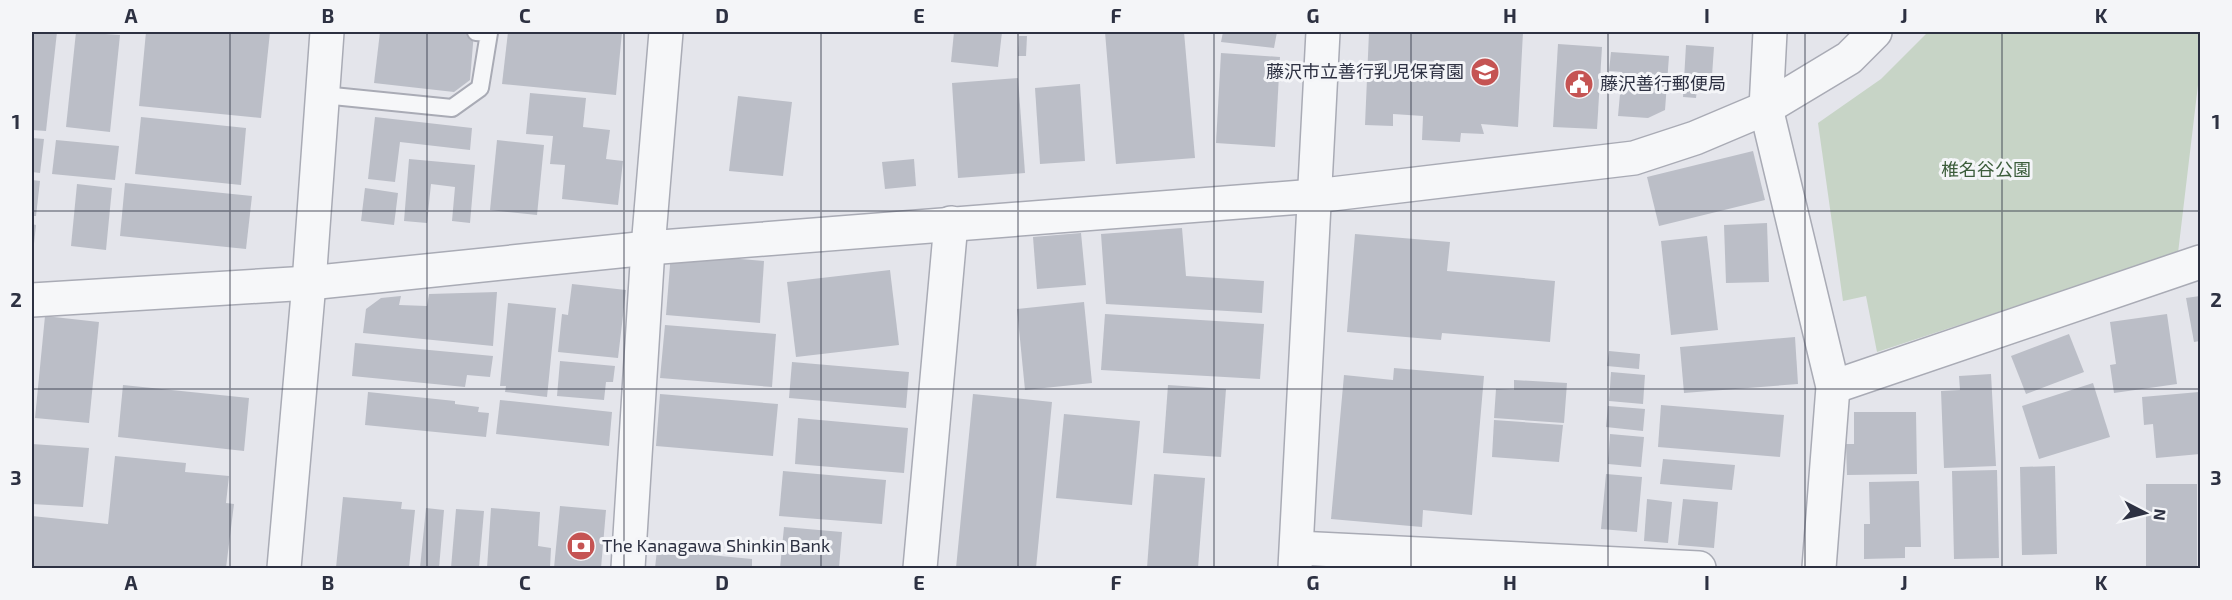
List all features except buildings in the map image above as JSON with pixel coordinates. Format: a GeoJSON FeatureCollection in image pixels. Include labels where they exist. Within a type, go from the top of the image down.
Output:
{"type":"FeatureCollection","features":[{"type":"Feature","properties":{"kind":"street"},"geometry":{"type":"LineString","coordinates":[[284,568],[309,283],[327,32]]}},
{"type":"Feature","properties":{"kind":"street"},"geometry":{"type":"LineString","coordinates":[[628,568],[648,248],[666,32]]}},
{"type":"Feature","properties":{"kind":"street"},"geometry":{"type":"LineString","coordinates":[[1323,32],[1296,558],[1699,568]]}},
{"type":"Feature","properties":{"kind":"street"},"geometry":{"type":"LineString","coordinates":[[1770,32],[1766,108],[1833,387],[1819,568]]}},
{"type":"Feature","properties":{"kind":"street"},"geometry":{"type":"LineString","coordinates":[[32,300],[309,283],[648,248],[1315,196],[1634,158],[1695,138],[1766,108],[1849,58],[1875,32]]}},
{"type":"Feature","properties":{"kind":"street"},"geometry":{"type":"LineString","coordinates":[[920,568],[951,223]]}},
{"type":"Feature","properties":{"kind":"street"},"geometry":{"type":"LineString","coordinates":[[1833,387],[2200,262]]}},
{"type":"Feature","properties":{"kind":"lane"},"geometry":{"type":"LineString","coordinates":[[323,95],[452,108],[480,88],[489,33],[476,32]]}},
{"type":"Feature","properties":{"kind":"green space","name":"椎名谷公園"},"geometry":{"type":"Polygon","coordinates":[[[1928,32],[2200,32],[2200,68],[2178,253],[1877,352],[1866,296],[1843,301],[1818,123],[1881,79],[1928,32]]]}},
{"type":"Feature","properties":{"kind":"place","name":"藤沢市立善行乳児保育園"},"geometry":{"type":"Point","coordinates":[1485,72]}},
{"type":"Feature","properties":{"kind":"place","name":"藤沢善行郵便局"},"geometry":{"type":"Point","coordinates":[1579,84]}},
{"type":"Feature","properties":{"kind":"place","name":"The Kanagawa Shinkin Bank"},"geometry":{"type":"Point","coordinates":[581,546]}}]}
